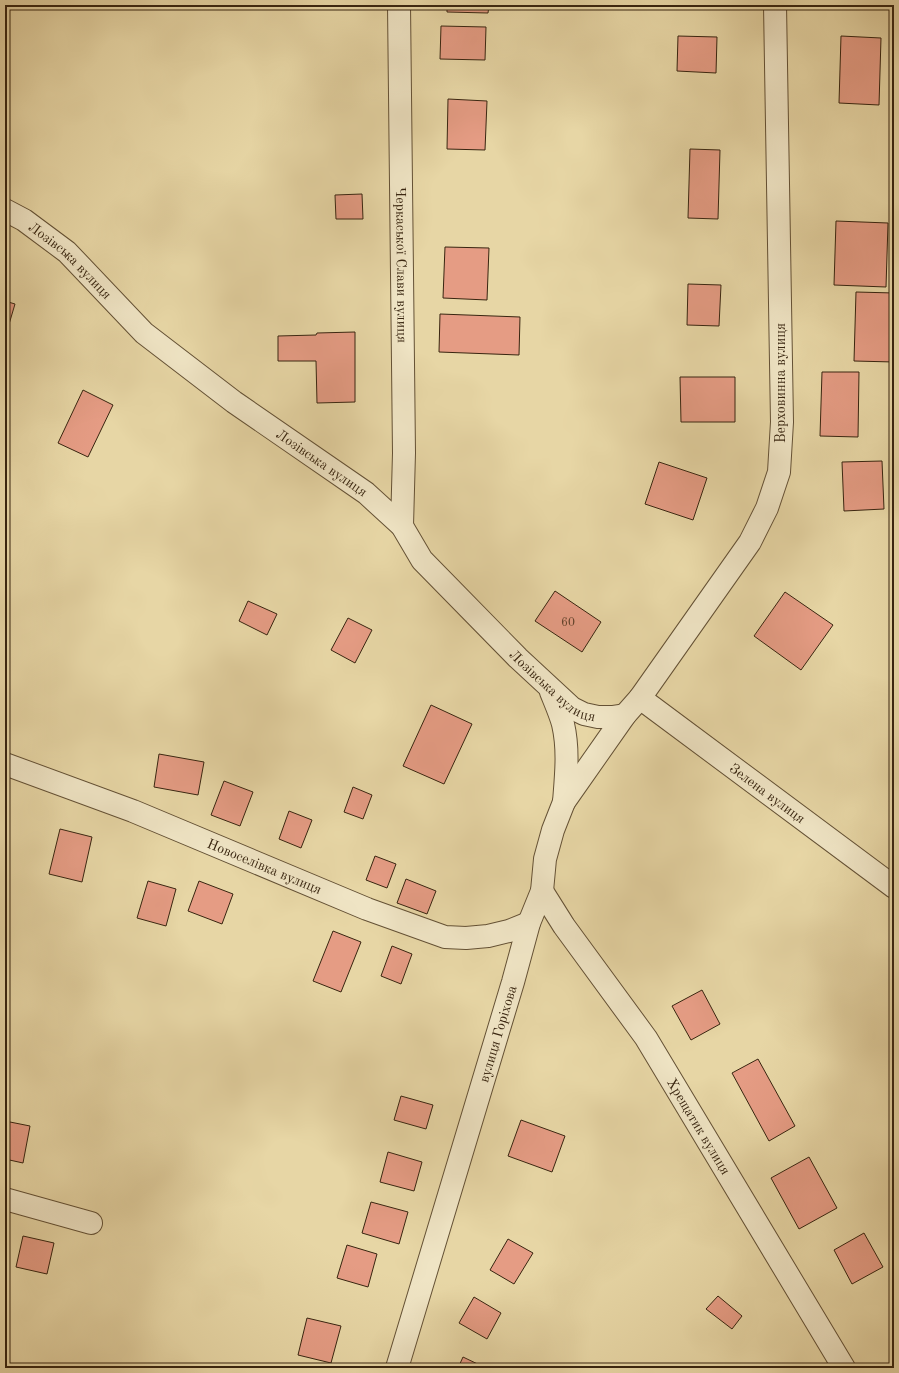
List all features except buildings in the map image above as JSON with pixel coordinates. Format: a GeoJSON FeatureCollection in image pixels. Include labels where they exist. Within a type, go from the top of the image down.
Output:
{"type":"FeatureCollection","features":[{"type":"Feature","properties":{"kind":"street","name":"Черкаської Слави вулиця"},"geometry":{"type":"LineString","coordinates":[[399,5],[404,453],[402,526]]}},
{"type":"Feature","properties":{"kind":"street","name":"Верховинна вулиця"},"geometry":{"type":"LineString","coordinates":[[625,715],[640,698],[750,542],[766,508],[779,472],[782,422],[775,5]]}},
{"type":"Feature","properties":{"kind":"street","name":"Лозівська вулиця"},"geometry":{"type":"LineString","coordinates":[[5,210],[24,220],[67,252],[144,333],[234,402],[366,493],[402,526],[422,560],[518,658],[572,708],[584,714],[598,717],[625,715]]}},
{"type":"Feature","properties":{"kind":"street"},"geometry":{"type":"LineString","coordinates":[[549,687],[562,720],[566,743],[567,764],[564,802]]}},
{"type":"Feature","properties":{"kind":"street","name":"Зелена вулиця"},"geometry":{"type":"LineString","coordinates":[[640,698],[894,887]]}},
{"type":"Feature","properties":{"kind":"street","name":"вулиця Горіхова"},"geometry":{"type":"LineString","coordinates":[[397,1368],[513,982],[529,923],[542,891],[545,859],[552,830],[564,802],[625,715]]}},
{"type":"Feature","properties":{"kind":"street","name":"Новоселівка вулиця"},"geometry":{"type":"LineString","coordinates":[[5,764],[133,811],[367,910],[445,937],[466,938],[488,936],[509,931],[529,923]]}},
{"type":"Feature","properties":{"kind":"street","name":"Хрещатик вулиця"},"geometry":{"type":"LineString","coordinates":[[542,891],[564,926],[646,1038],[844,1368]]}},
{"type":"Feature","properties":{"kind":"street"},"geometry":{"type":"LineString","coordinates":[[5,1199],[91,1222]]}}]}
